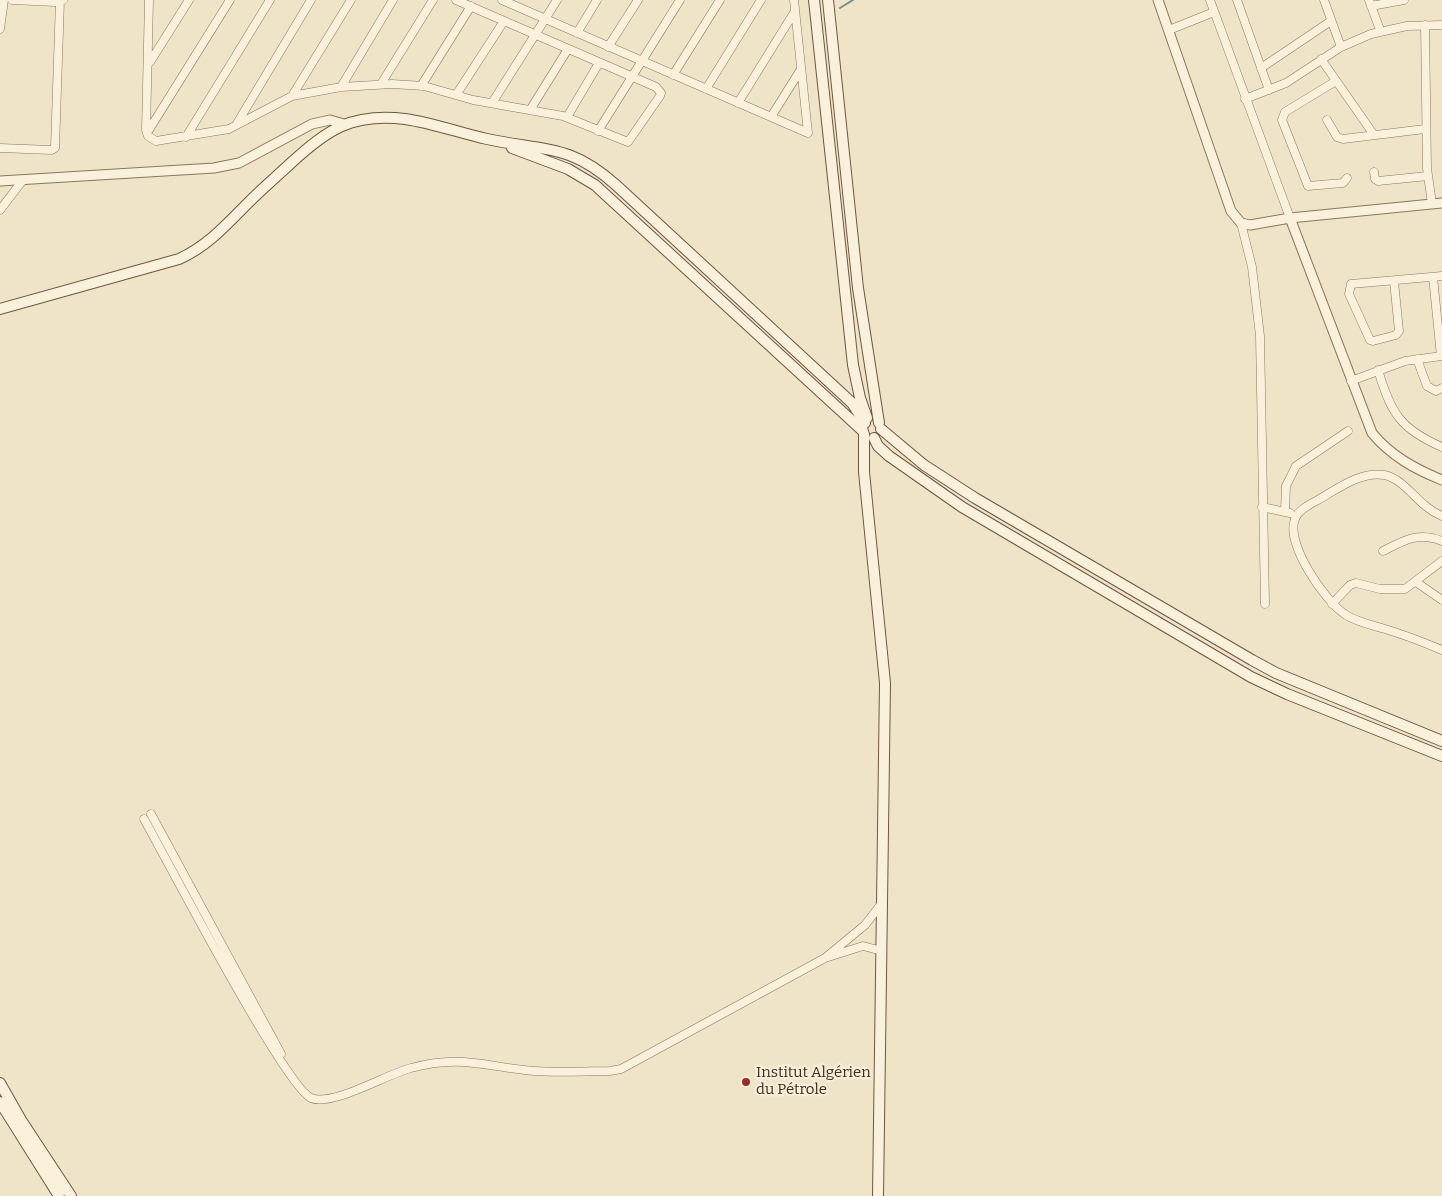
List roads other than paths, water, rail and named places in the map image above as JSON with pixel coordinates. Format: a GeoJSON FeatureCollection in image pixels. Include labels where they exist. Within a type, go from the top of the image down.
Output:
{"type":"FeatureCollection","features":[{"type":"Feature","properties":{"kind":"main road"},"geometry":{"type":"LineString","coordinates":[[814,0],[853,365],[868,431],[864,472],[885,683],[878,1196]]}},
{"type":"Feature","properties":{"kind":"main road"},"geometry":{"type":"LineString","coordinates":[[487,139],[568,169],[595,185],[868,431],[879,435],[880,426],[858,288],[828,0]]}},
{"type":"Feature","properties":{"kind":"main road"},"geometry":{"type":"LineString","coordinates":[[0,309],[179,259],[196,252],[207,244],[256,195],[314,142],[344,124],[367,119],[406,120],[487,139],[568,153],[602,173],[852,403],[878,446],[889,456],[962,507],[1251,677],[1287,694],[1442,756]]}},
{"type":"Feature","properties":{"kind":"main road"},"geometry":{"type":"LineString","coordinates":[[868,431],[874,420],[924,465],[975,498],[1276,673],[1442,741]]}},
{"type":"Feature","properties":{"kind":"main road"},"geometry":{"type":"LineString","coordinates":[[864,472],[874,456],[889,456]]}},
{"type":"Feature","properties":{"kind":"main road"},"geometry":{"type":"LineString","coordinates":[[0,1083],[21,1120],[71,1196]]}},
{"type":"Feature","properties":{"kind":"main road"},"geometry":{"type":"LineString","coordinates":[[0,1102],[59,1196]]}},
{"type":"Feature","properties":{"kind":"street"},"geometry":{"type":"LineString","coordinates":[[0,29],[4,0]]}},
{"type":"Feature","properties":{"kind":"street"},"geometry":{"type":"LineString","coordinates":[[0,148],[52,150],[55,148],[61,0],[12,0]]}},
{"type":"Feature","properties":{"kind":"street"},"geometry":{"type":"LineString","coordinates":[[149,0],[147,133],[156,141],[235,127],[292,96],[341,87],[381,84],[421,86],[492,103],[567,117],[628,142],[660,96],[661,93],[656,87],[456,0]]}},
{"type":"Feature","properties":{"kind":"street"},"geometry":{"type":"LineString","coordinates":[[149,63],[189,0]]}},
{"type":"Feature","properties":{"kind":"street"},"geometry":{"type":"LineString","coordinates":[[147,133],[230,0]]}},
{"type":"Feature","properties":{"kind":"street"},"geometry":{"type":"LineString","coordinates":[[186,137],[270,0]]}},
{"type":"Feature","properties":{"kind":"street"},"geometry":{"type":"LineString","coordinates":[[235,127],[311,0]]}},
{"type":"Feature","properties":{"kind":"street"},"geometry":{"type":"LineString","coordinates":[[292,96],[351,0]]}},
{"type":"Feature","properties":{"kind":"street"},"geometry":{"type":"LineString","coordinates":[[341,87],[393,0]]}},
{"type":"Feature","properties":{"kind":"street"},"geometry":{"type":"LineString","coordinates":[[381,84],[433,0]]}},
{"type":"Feature","properties":{"kind":"street"},"geometry":{"type":"LineString","coordinates":[[502,0],[514,2],[545,19],[808,133],[794,0]]}},
{"type":"Feature","properties":{"kind":"street"},"geometry":{"type":"LineString","coordinates":[[492,103],[557,0]]}},
{"type":"Feature","properties":{"kind":"street"},"geometry":{"type":"LineString","coordinates":[[577,33],[597,0]]}},
{"type":"Feature","properties":{"kind":"street"},"geometry":{"type":"LineString","coordinates":[[608,47],[638,0]]}},
{"type":"Feature","properties":{"kind":"street"},"geometry":{"type":"LineString","coordinates":[[598,131],[680,0]]}},
{"type":"Feature","properties":{"kind":"street"},"geometry":{"type":"LineString","coordinates":[[673,76],[720,0]]}},
{"type":"Feature","properties":{"kind":"street"},"geometry":{"type":"LineString","coordinates":[[706,89],[761,0]]}},
{"type":"Feature","properties":{"kind":"street"},"geometry":{"type":"LineString","coordinates":[[1158,0],[1231,211],[1241,223],[1252,267],[1260,336],[1264,604]]}},
{"type":"Feature","properties":{"kind":"street"},"geometry":{"type":"LineString","coordinates":[[1210,0],[1245,99],[1372,433],[1381,444],[1404,462],[1442,480]]}},
{"type":"Feature","properties":{"kind":"street"},"geometry":{"type":"LineString","coordinates":[[1236,0],[1269,90]]}},
{"type":"Feature","properties":{"kind":"street"},"geometry":{"type":"LineString","coordinates":[[1324,0],[1341,47]]}},
{"type":"Feature","properties":{"kind":"street"},"geometry":{"type":"LineString","coordinates":[[1380,30],[1370,3],[1404,0]]}},
{"type":"Feature","properties":{"kind":"street"},"geometry":{"type":"LineString","coordinates":[[421,86],[471,6]]}},
{"type":"Feature","properties":{"kind":"street"},"geometry":{"type":"LineString","coordinates":[[738,103],[795,11]]}},
{"type":"Feature","properties":{"kind":"street"},"geometry":{"type":"LineString","coordinates":[[1169,30],[1214,12]]}},
{"type":"Feature","properties":{"kind":"street"},"geometry":{"type":"LineString","coordinates":[[456,95],[504,21]]}},
{"type":"Feature","properties":{"kind":"street"},"geometry":{"type":"LineString","coordinates":[[1261,68],[1331,21]]}},
{"type":"Feature","properties":{"kind":"street"},"geometry":{"type":"LineString","coordinates":[[1245,99],[1297,76],[1341,47],[1380,30],[1442,24]]}},
{"type":"Feature","properties":{"kind":"street"},"geometry":{"type":"LineString","coordinates":[[1425,25],[1425,129],[1432,204]]}},
{"type":"Feature","properties":{"kind":"street"},"geometry":{"type":"LineString","coordinates":[[530,110],[568,49]]}},
{"type":"Feature","properties":{"kind":"street"},"geometry":{"type":"LineString","coordinates":[[1321,59],[1374,135]]}},
{"type":"Feature","properties":{"kind":"street"},"geometry":{"type":"LineString","coordinates":[[567,117],[599,63]]}},
{"type":"Feature","properties":{"kind":"street"},"geometry":{"type":"LineString","coordinates":[[771,117],[801,68]]}},
{"type":"Feature","properties":{"kind":"street"},"geometry":{"type":"LineString","coordinates":[[1336,81],[1285,112],[1282,120],[1308,186],[1343,183],[1347,178]]}},
{"type":"Feature","properties":{"kind":"street"},"geometry":{"type":"LineString","coordinates":[[0,182],[214,168],[238,163],[312,124],[330,120],[344,124]]}},
{"type":"Feature","properties":{"kind":"street"},"geometry":{"type":"LineString","coordinates":[[1327,120],[1340,139],[1425,129]]}},
{"type":"Feature","properties":{"kind":"street"},"geometry":{"type":"LineString","coordinates":[[1374,172],[1375,179],[1378,181],[1428,176]]}},
{"type":"Feature","properties":{"kind":"street"},"geometry":{"type":"LineString","coordinates":[[0,210],[23,180]]}},
{"type":"Feature","properties":{"kind":"street"},"geometry":{"type":"LineString","coordinates":[[1241,223],[1250,225],[1290,218],[1442,203]]}},
{"type":"Feature","properties":{"kind":"street"},"geometry":{"type":"LineString","coordinates":[[1394,281],[1399,331],[1396,335],[1373,341],[1370,340],[1349,294],[1351,284],[1442,276]]}},
{"type":"Feature","properties":{"kind":"street"},"geometry":{"type":"LineString","coordinates":[[1351,381],[1378,370],[1417,359],[1442,356],[1433,277]]}},
{"type":"Feature","properties":{"kind":"street"},"geometry":{"type":"LineString","coordinates":[[1417,359],[1427,386],[1436,391],[1442,388]]}},
{"type":"Feature","properties":{"kind":"street"},"geometry":{"type":"LineString","coordinates":[[1378,370],[1387,400],[1401,422],[1421,438],[1442,447]]}},
{"type":"Feature","properties":{"kind":"street"},"geometry":{"type":"LineString","coordinates":[[1285,511],[1286,486],[1296,466],[1348,431]]}},
{"type":"Feature","properties":{"kind":"street"},"geometry":{"type":"LineString","coordinates":[[1442,516],[1424,507],[1394,478],[1375,474],[1347,483],[1313,502],[1296,516],[1293,530],[1296,548],[1332,604],[1348,616],[1442,650]]}},
{"type":"Feature","properties":{"kind":"street"},"geometry":{"type":"LineString","coordinates":[[1262,507],[1285,511],[1296,516]]}},
{"type":"Feature","properties":{"kind":"street"},"geometry":{"type":"LineString","coordinates":[[1383,551],[1409,538],[1419,536],[1442,541]]}},
{"type":"Feature","properties":{"kind":"street"},"geometry":{"type":"LineString","coordinates":[[1332,604],[1350,585],[1356,583],[1380,590],[1396,591],[1405,589],[1442,561]]}},
{"type":"Feature","properties":{"kind":"street"},"geometry":{"type":"LineString","coordinates":[[1416,582],[1442,600]]}},
{"type":"Feature","properties":{"kind":"street"},"geometry":{"type":"LineString","coordinates":[[148,817],[270,1044],[305,1094],[312,1098],[326,1100],[411,1068],[447,1061],[480,1062],[536,1071],[610,1071],[621,1069],[825,958],[855,947],[864,946],[882,951]]}},
{"type":"Feature","properties":{"kind":"street"},"geometry":{"type":"LineString","coordinates":[[825,958],[865,926],[882,903]]}},
{"type":"Feature","properties":{"kind":"waterway"},"geometry":{"type":"LineString","coordinates":[[840,8],[853,0]]}},
{"type":"Feature","properties":{"kind":"place","name":"Institut Algérien du Pétrole"},"geometry":{"type":"Point","coordinates":[746,1082]}}]}
